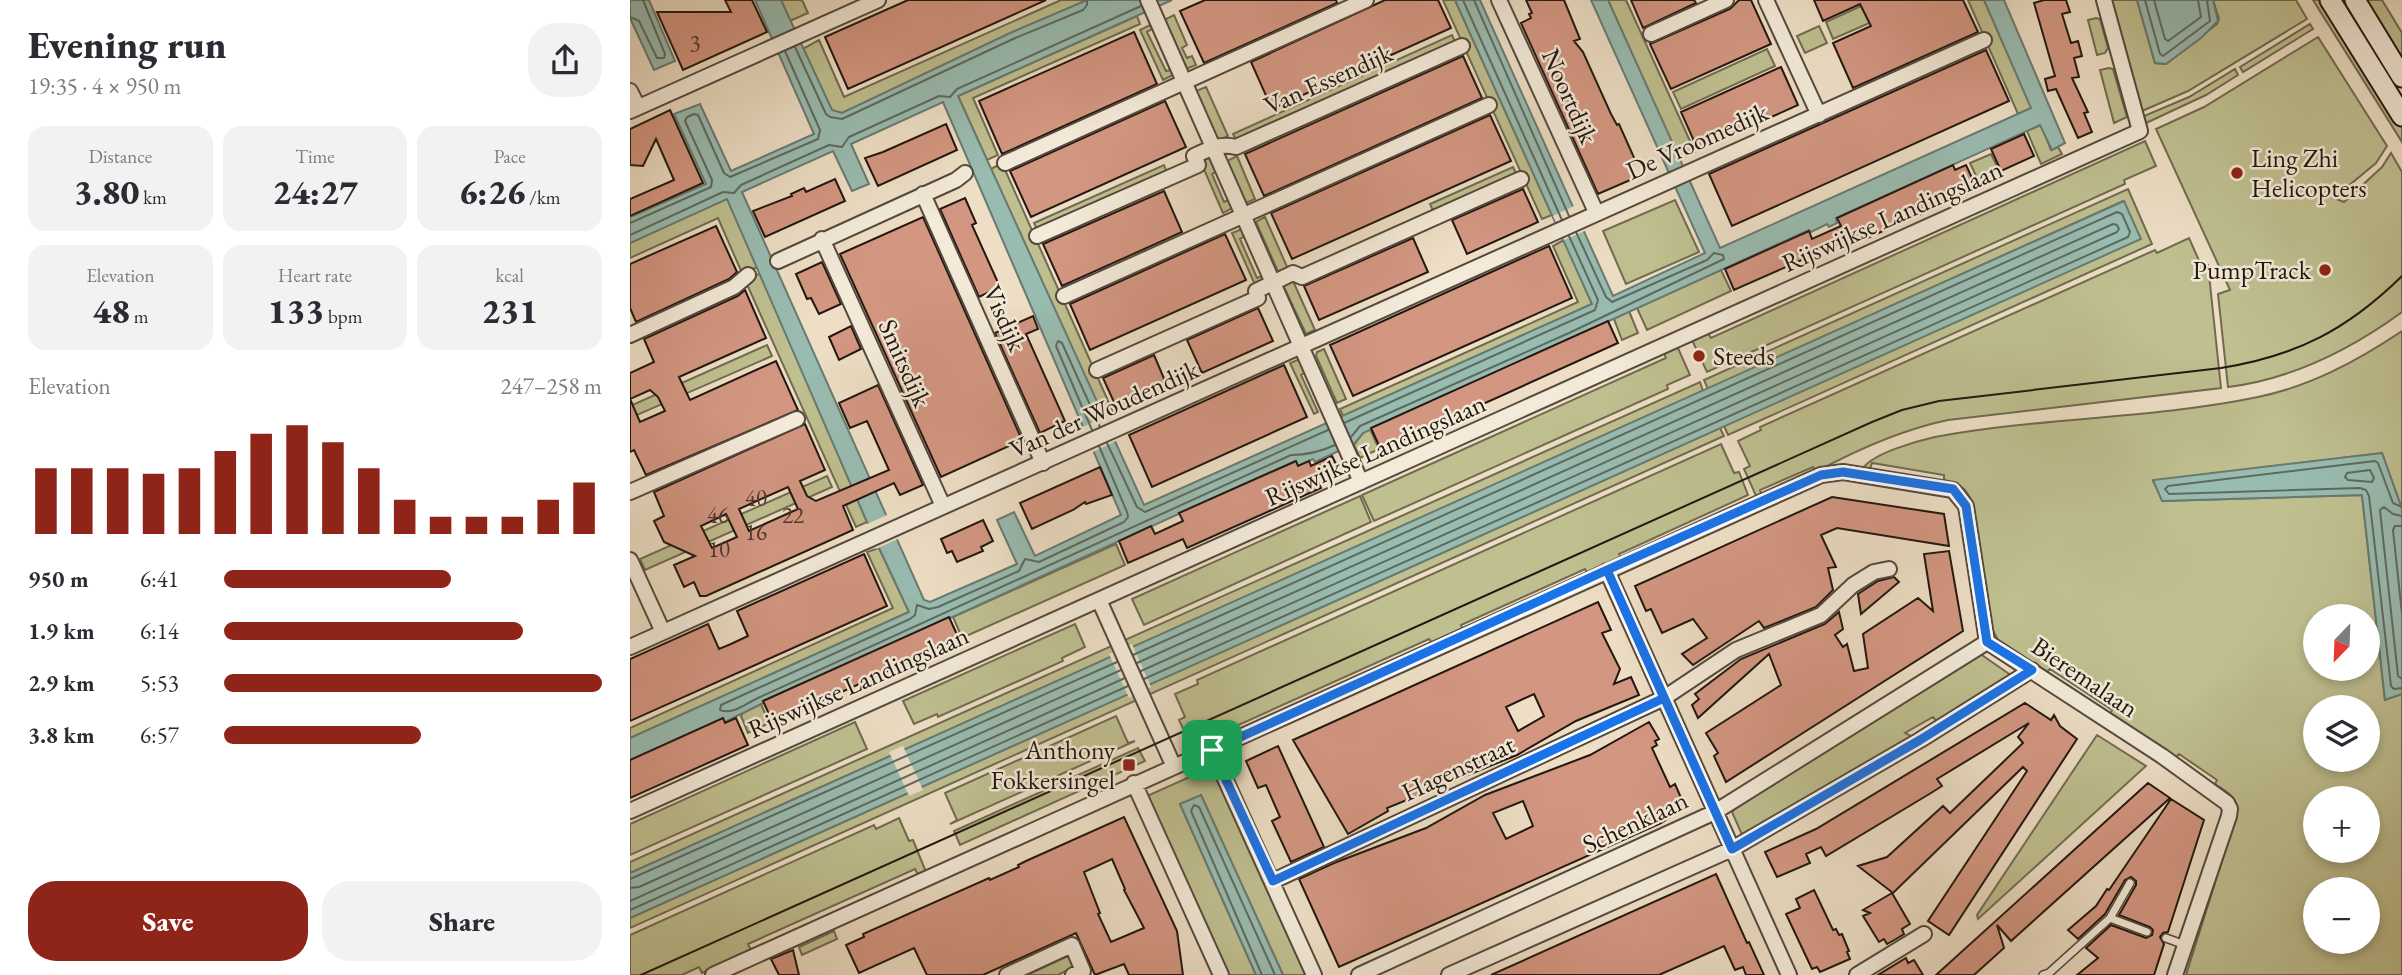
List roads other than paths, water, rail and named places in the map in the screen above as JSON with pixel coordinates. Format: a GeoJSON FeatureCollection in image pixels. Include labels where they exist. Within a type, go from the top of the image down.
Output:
{"type":"FeatureCollection","features":[{"type":"Feature","properties":{"kind":"main road"},"geometry":{"type":"LineString","coordinates":[[2330,0],[2402,116]]}},
{"type":"Feature","properties":{"kind":"main road"},"geometry":{"type":"LineString","coordinates":[[2355,0],[2402,77]]}},
{"type":"Feature","properties":{"kind":"street"},"geometry":{"type":"LineString","coordinates":[[630,91],[634,109],[878,0]]}},
{"type":"Feature","properties":{"kind":"street"},"geometry":{"type":"LineString","coordinates":[[1148,0],[1361,482]]}},
{"type":"Feature","properties":{"kind":"street"},"geometry":{"type":"LineString","coordinates":[[1005,163],[1366,0]]}},
{"type":"Feature","properties":{"kind":"street","name":"Noortdijk"},"geometry":{"type":"LineString","coordinates":[[1499,0],[1589,215]]}},
{"type":"Feature","properties":{"kind":"street"},"geometry":{"type":"LineString","coordinates":[[1651,34],[1726,0]]}},
{"type":"Feature","properties":{"kind":"street"},"geometry":{"type":"LineString","coordinates":[[1766,0],[1818,115]]}},
{"type":"Feature","properties":{"kind":"street","name":"Rijswijkse Landingslaan"},"geometry":{"type":"LineString","coordinates":[[630,811],[2140,131],[2104,0]]}},
{"type":"Feature","properties":{"kind":"street","name":"De Vroomedijk"},"geometry":{"type":"LineString","coordinates":[[1589,215],[1984,40]]}},
{"type":"Feature","properties":{"kind":"street","name":"Van Essendijk"},"geometry":{"type":"LineString","coordinates":[[1212,147],[1226,144],[1236,147],[1462,46]]}},
{"type":"Feature","properties":{"kind":"street"},"geometry":{"type":"LineString","coordinates":[[1064,296],[1489,105]]}},
{"type":"Feature","properties":{"kind":"street"},"geometry":{"type":"LineString","coordinates":[[1037,236],[1198,165],[1195,156],[1212,147]]}},
{"type":"Feature","properties":{"kind":"street"},"geometry":{"type":"LineString","coordinates":[[778,261],[956,180],[965,173]]}},
{"type":"Feature","properties":{"kind":"street"},"geometry":{"type":"LineString","coordinates":[[1097,370],[1170,340],[1258,298],[1256,291],[1293,273],[1302,277],[1521,179]]}},
{"type":"Feature","properties":{"kind":"street","name":"Visdijk"},"geometry":{"type":"LineString","coordinates":[[923,194],[1043,463]]}},
{"type":"Feature","properties":{"kind":"street","name":"Van der Woudendijk"},"geometry":{"type":"LineString","coordinates":[[630,647],[1589,215]]}},
{"type":"Feature","properties":{"kind":"street","name":"Smitsdijk"},"geometry":{"type":"LineString","coordinates":[[822,239],[943,506]]}},
{"type":"Feature","properties":{"kind":"street"},"geometry":{"type":"LineString","coordinates":[[630,335],[734,287],[748,275]]}},
{"type":"Feature","properties":{"kind":"street"},"geometry":{"type":"LineString","coordinates":[[630,492],[797,419]]}},
{"type":"Feature","properties":{"kind":"street"},"geometry":{"type":"LineString","coordinates":[[713,975],[732,971],[1134,783],[1821,475],[1843,472],[1953,489],[1966,506],[1987,642]]}},
{"type":"Feature","properties":{"kind":"street"},"geometry":{"type":"LineString","coordinates":[[630,560],[663,632]]}},
{"type":"Feature","properties":{"kind":"street","name":"Hagenstraat"},"geometry":{"type":"LineString","coordinates":[[1273,881],[1664,698],[1736,650],[1821,615],[1853,585],[1874,572],[1888,569]]}},
{"type":"Feature","properties":{"kind":"street"},"geometry":{"type":"LineString","coordinates":[[1607,570],[1789,975]]}},
{"type":"Feature","properties":{"kind":"street"},"geometry":{"type":"LineString","coordinates":[[1099,600],[1174,767]]}},
{"type":"Feature","properties":{"kind":"street","name":"Bieremalaan"},"geometry":{"type":"LineString","coordinates":[[1987,642],[2227,803],[2230,817],[2175,975]]}},
{"type":"Feature","properties":{"kind":"street","name":"Schenklaan"},"geometry":{"type":"LineString","coordinates":[[1359,975],[1715,812],[1987,642]]}},
{"type":"Feature","properties":{"kind":"street"},"geometry":{"type":"LineString","coordinates":[[1450,975],[1732,849],[1920,740],[2032,670]]}},
{"type":"Feature","properties":{"kind":"street"},"geometry":{"type":"LineString","coordinates":[[1212,750],[1314,975]]}},
{"type":"Feature","properties":{"kind":"street"},"geometry":{"type":"LineString","coordinates":[[1134,783],[1221,975]]}},
{"type":"Feature","properties":{"kind":"street"},"geometry":{"type":"LineString","coordinates":[[1857,975],[1924,934]]}},
{"type":"Feature","properties":{"kind":"street"},"geometry":{"type":"LineString","coordinates":[[1007,975],[1072,945],[1083,971],[1073,975]]}},
{"type":"Feature","properties":{"kind":"lane"},"geometry":{"type":"LineString","coordinates":[[2043,975],[2049,973],[2110,918],[2130,883]]}},
{"type":"Feature","properties":{"kind":"lane"},"geometry":{"type":"LineString","coordinates":[[2110,918],[2147,932]]}},
{"type":"Feature","properties":{"kind":"lane"},"geometry":{"type":"LineString","coordinates":[[2166,938],[2185,945]]}},
{"type":"Feature","properties":{"kind":"water"},"geometry":{"type":"Polygon","coordinates":[[[630,0],[649,0],[675,61],[654,70],[630,18],[630,0]]]}},
{"type":"Feature","properties":{"kind":"water"},"geometry":{"type":"Polygon","coordinates":[[[755,0],[781,0],[832,110],[842,113],[1010,33],[1087,0],[1172,0],[958,96],[1144,505],[1592,304],[1455,0],[1480,0],[1613,296],[1705,253],[1591,0],[1608,0],[1720,248],[2031,108],[1984,0],[2004,0],[2065,143],[2052,150],[2040,125],[1836,218],[1837,223],[1829,227],[1827,224],[1811,232],[1809,230],[1363,433],[1354,444],[1315,462],[1313,459],[1298,466],[1295,461],[725,722],[723,718],[630,760],[630,738],[909,612],[867,522],[727,199],[630,243],[630,217],[706,184],[674,114],[700,104],[731,171],[814,134],[755,0]],[[943,102],[851,144],[869,184],[852,191],[833,151],[742,192],[924,600],[930,602],[1017,564],[997,520],[1014,512],[1035,556],[1121,515],[943,102]]]}},
{"type":"Feature","properties":{"kind":"water"},"geometry":{"type":"Polygon","coordinates":[[[2137,0],[2213,0],[2218,21],[2201,38],[2166,64],[2155,63],[2137,0]]]}},
{"type":"Feature","properties":{"kind":"water"},"geometry":{"type":"Polygon","coordinates":[[[2124,201],[2141,239],[630,918],[630,873],[2124,201]]]}},
{"type":"Feature","properties":{"kind":"water"},"geometry":{"type":"Polygon","coordinates":[[[2382,453],[2402,509],[2402,694],[2385,700],[2380,655],[2380,604],[2374,604],[2362,495],[2162,501],[2153,480],[2382,453]]]}},
{"type":"Feature","properties":{"kind":"water"},"geometry":{"type":"Polygon","coordinates":[[[1201,795],[1283,975],[1256,975],[1180,804],[1201,795]]]}},
{"type":"Feature","properties":{"kind":"tram line"},"geometry":{"type":"LineString","coordinates":[[641,975],[1902,410],[1939,401],[2248,363],[2297,348],[2320,337],[2362,311],[2402,276]]}},
{"type":"Feature","properties":{"kind":"place","name":"Ling Zhi Helicopters"},"geometry":{"type":"Point","coordinates":[2237,173]}},
{"type":"Feature","properties":{"kind":"place","name":"PumpTrack"},"geometry":{"type":"Point","coordinates":[2325,270]}},
{"type":"Feature","properties":{"kind":"place","name":"Steeds"},"geometry":{"type":"Point","coordinates":[1699,356]}},
{"type":"Feature","properties":{"kind":"place","name":"Anthony Fokkersingel"},"geometry":{"type":"Point","coordinates":[1129,765]}}]}
